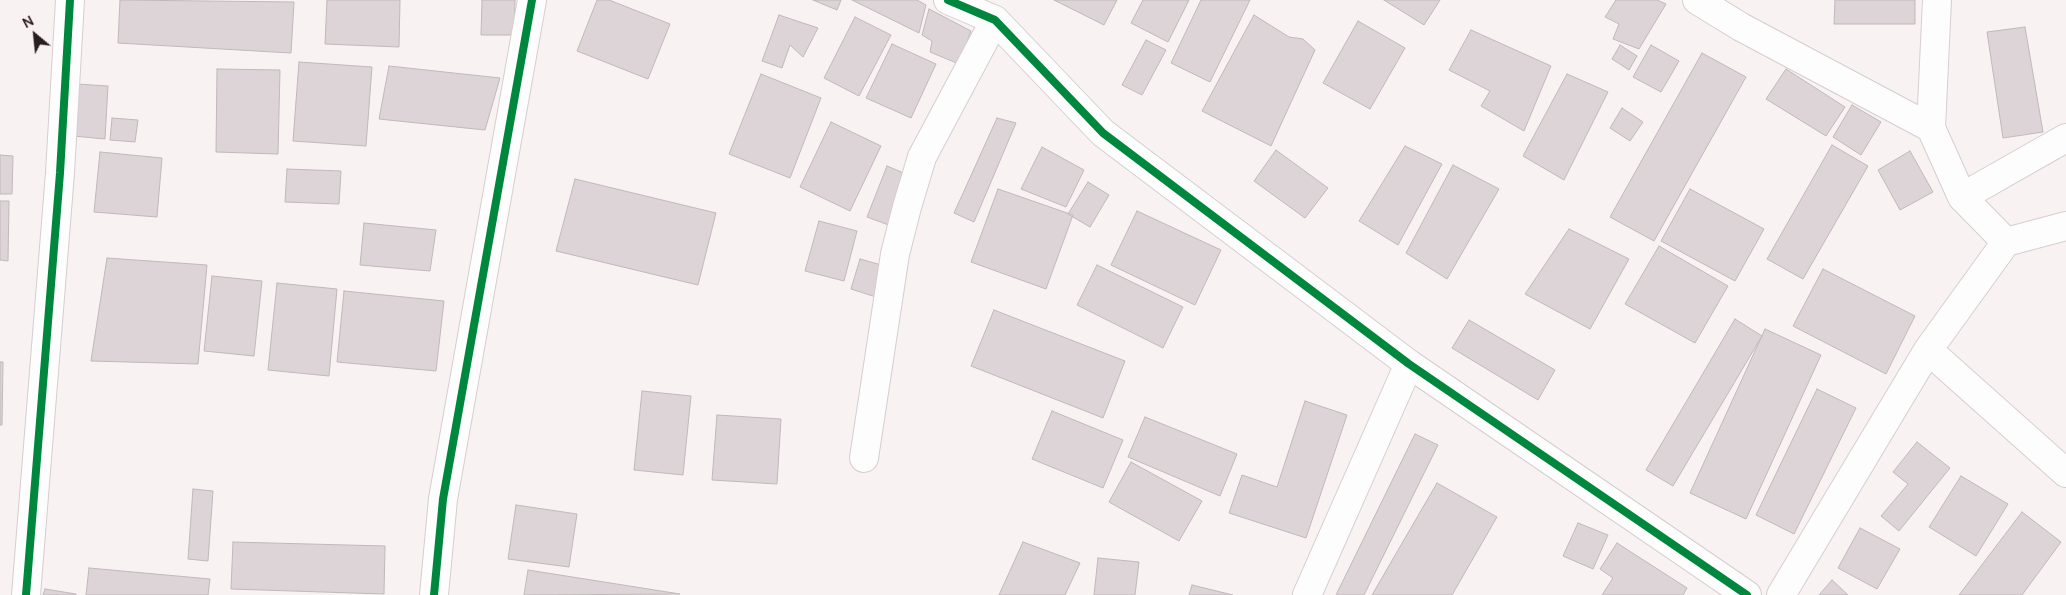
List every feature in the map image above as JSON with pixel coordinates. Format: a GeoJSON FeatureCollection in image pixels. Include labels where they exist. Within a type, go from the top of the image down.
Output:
{"type":"FeatureCollection","features":[{"type":"Feature","properties":{"kind":"street"},"geometry":{"type":"LineString","coordinates":[[26,595],[60,173],[70,0]]}},
{"type":"Feature","properties":{"kind":"street"},"geometry":{"type":"LineString","coordinates":[[434,595],[443,499],[532,0]]}},
{"type":"Feature","properties":{"kind":"street"},"geometry":{"type":"LineString","coordinates":[[948,0],[996,20],[1103,133],[1409,364],[1747,595]]}},
{"type":"Feature","properties":{"kind":"street"},"geometry":{"type":"LineString","coordinates":[[1697,0],[1741,27],[1931,128]]}},
{"type":"Feature","properties":{"kind":"street"},"geometry":{"type":"LineString","coordinates":[[1937,0],[1931,128],[1962,197],[2006,242]]}},
{"type":"Feature","properties":{"kind":"street"},"geometry":{"type":"LineString","coordinates":[[864,458],[895,254],[907,206],[922,157],[996,20]]}},
{"type":"Feature","properties":{"kind":"street"},"geometry":{"type":"LineString","coordinates":[[1962,197],[2066,138]]}},
{"type":"Feature","properties":{"kind":"street"},"geometry":{"type":"LineString","coordinates":[[1781,595],[1928,350],[2006,242],[2066,226]]}},
{"type":"Feature","properties":{"kind":"street"},"geometry":{"type":"LineString","coordinates":[[1928,350],[2066,473]]}},
{"type":"Feature","properties":{"kind":"street"},"geometry":{"type":"LineString","coordinates":[[1306,595],[1409,364]]}},
{"type":"Feature","properties":{"kind":"building"},"geometry":{"type":"Polygon","coordinates":[[[120,0],[294,2],[291,53],[118,43],[120,0]]]}},
{"type":"Feature","properties":{"kind":"building"},"geometry":{"type":"Polygon","coordinates":[[[327,0],[400,0],[399,47],[325,44],[327,0]]]}},
{"type":"Feature","properties":{"kind":"building"},"geometry":{"type":"Polygon","coordinates":[[[482,0],[515,0],[514,35],[481,35],[482,0]]]}},
{"type":"Feature","properties":{"kind":"building"},"geometry":{"type":"Polygon","coordinates":[[[597,0],[609,0],[670,24],[648,79],[577,51],[597,0]]]}},
{"type":"Feature","properties":{"kind":"building"},"geometry":{"type":"Polygon","coordinates":[[[813,0],[841,0],[837,10],[813,0]]]}},
{"type":"Feature","properties":{"kind":"building"},"geometry":{"type":"Polygon","coordinates":[[[852,0],[917,0],[926,5],[919,33],[852,0]]]}},
{"type":"Feature","properties":{"kind":"building"},"geometry":{"type":"Polygon","coordinates":[[[1054,0],[1117,0],[1104,25],[1054,0]]]}},
{"type":"Feature","properties":{"kind":"building"},"geometry":{"type":"Polygon","coordinates":[[[1143,0],[1189,0],[1168,42],[1131,23],[1143,0]]]}},
{"type":"Feature","properties":{"kind":"building"},"geometry":{"type":"Polygon","coordinates":[[[1201,0],[1250,0],[1210,82],[1171,63],[1201,0]]]}},
{"type":"Feature","properties":{"kind":"building"},"geometry":{"type":"Polygon","coordinates":[[[1384,0],[1440,0],[1424,25],[1384,0]]]}},
{"type":"Feature","properties":{"kind":"building"},"geometry":{"type":"Polygon","coordinates":[[[1616,0],[1657,0],[1666,4],[1639,49],[1613,39],[1619,24],[1605,17],[1616,0]]]}},
{"type":"Feature","properties":{"kind":"building"},"geometry":{"type":"Polygon","coordinates":[[[1835,0],[1915,0],[1915,24],[1834,24],[1835,0]]]}},
{"type":"Feature","properties":{"kind":"building"},"geometry":{"type":"Polygon","coordinates":[[[929,9],[971,31],[959,64],[930,52],[932,41],[922,35],[929,9]]]}},
{"type":"Feature","properties":{"kind":"building"},"geometry":{"type":"Polygon","coordinates":[[[779,15],[818,28],[803,57],[790,45],[782,68],[762,61],[779,15]]]}},
{"type":"Feature","properties":{"kind":"building"},"geometry":{"type":"Polygon","coordinates":[[[1254,15],[1289,37],[1303,39],[1315,50],[1271,146],[1202,111],[1254,15]]]}},
{"type":"Feature","properties":{"kind":"building"},"geometry":{"type":"Polygon","coordinates":[[[855,17],[891,35],[859,96],[824,78],[855,17]]]}},
{"type":"Feature","properties":{"kind":"building"},"geometry":{"type":"Polygon","coordinates":[[[1358,21],[1405,48],[1370,109],[1323,83],[1358,21]]]}},
{"type":"Feature","properties":{"kind":"building"},"geometry":{"type":"Polygon","coordinates":[[[2025,27],[2043,132],[2003,138],[1987,32],[2025,27]]]}},
{"type":"Feature","properties":{"kind":"building"},"geometry":{"type":"Polygon","coordinates":[[[1471,30],[1551,66],[1524,131],[1481,106],[1490,91],[1449,70],[1471,30]]]}},
{"type":"Feature","properties":{"kind":"building"},"geometry":{"type":"Polygon","coordinates":[[[1146,40],[1166,50],[1142,95],[1122,85],[1146,40]]]}},
{"type":"Feature","properties":{"kind":"building"},"geometry":{"type":"Polygon","coordinates":[[[892,44],[936,64],[911,118],[866,98],[892,44]]]}},
{"type":"Feature","properties":{"kind":"building"},"geometry":{"type":"Polygon","coordinates":[[[1620,45],[1637,56],[1629,70],[1612,59],[1620,45]]]}},
{"type":"Feature","properties":{"kind":"building"},"geometry":{"type":"Polygon","coordinates":[[[1651,45],[1679,61],[1661,92],[1633,77],[1651,45]]]}},
{"type":"Feature","properties":{"kind":"building"},"geometry":{"type":"Polygon","coordinates":[[[1702,53],[1746,77],[1654,241],[1610,217],[1702,53]]]}},
{"type":"Feature","properties":{"kind":"building"},"geometry":{"type":"Polygon","coordinates":[[[299,62],[372,67],[366,146],[293,141],[299,62]]]}},
{"type":"Feature","properties":{"kind":"building"},"geometry":{"type":"Polygon","coordinates":[[[389,66],[500,78],[485,130],[379,119],[389,66]]]}},
{"type":"Feature","properties":{"kind":"building"},"geometry":{"type":"Polygon","coordinates":[[[217,69],[280,70],[278,154],[216,152],[217,69]]]}},
{"type":"Feature","properties":{"kind":"building"},"geometry":{"type":"Polygon","coordinates":[[[1786,69],[1845,107],[1826,136],[1766,99],[1786,69]]]}},
{"type":"Feature","properties":{"kind":"building"},"geometry":{"type":"Polygon","coordinates":[[[761,74],[821,98],[790,178],[729,154],[761,74]]]}},
{"type":"Feature","properties":{"kind":"building"},"geometry":{"type":"Polygon","coordinates":[[[1567,74],[1608,92],[1564,180],[1523,156],[1567,74]]]}},
{"type":"Feature","properties":{"kind":"building"},"geometry":{"type":"Polygon","coordinates":[[[77,84],[108,86],[105,139],[73,136],[77,84]]]}},
{"type":"Feature","properties":{"kind":"building"},"geometry":{"type":"Polygon","coordinates":[[[1852,105],[1881,122],[1861,155],[1833,137],[1852,105]]]}},
{"type":"Feature","properties":{"kind":"building"},"geometry":{"type":"Polygon","coordinates":[[[1622,108],[1643,122],[1630,141],[1610,128],[1622,108]]]}},
{"type":"Feature","properties":{"kind":"building"},"geometry":{"type":"Polygon","coordinates":[[[112,118],[138,120],[135,142],[110,140],[112,118]]]}},
{"type":"Feature","properties":{"kind":"building"},"geometry":{"type":"Polygon","coordinates":[[[997,118],[1016,123],[974,222],[954,213],[997,118]]]}},
{"type":"Feature","properties":{"kind":"building"},"geometry":{"type":"Polygon","coordinates":[[[831,122],[881,146],[850,211],[800,187],[831,122]]]}},
{"type":"Feature","properties":{"kind":"building"},"geometry":{"type":"Polygon","coordinates":[[[1832,145],[1868,166],[1803,279],[1767,259],[1832,145]]]}},
{"type":"Feature","properties":{"kind":"building"},"geometry":{"type":"Polygon","coordinates":[[[1405,146],[1442,164],[1398,245],[1359,221],[1405,146]]]}},
{"type":"Feature","properties":{"kind":"building"},"geometry":{"type":"Polygon","coordinates":[[[1042,147],[1084,170],[1066,207],[1021,189],[1042,147]]]}},
{"type":"Feature","properties":{"kind":"building"},"geometry":{"type":"Polygon","coordinates":[[[1276,150],[1328,188],[1305,218],[1254,181],[1276,150]]]}},
{"type":"Feature","properties":{"kind":"building"},"geometry":{"type":"Polygon","coordinates":[[[1910,151],[1933,192],[1900,210],[1878,170],[1910,151]]]}},
{"type":"Feature","properties":{"kind":"building"},"geometry":{"type":"Polygon","coordinates":[[[100,152],[162,158],[157,217],[94,212],[100,152]]]}},
{"type":"Feature","properties":{"kind":"building"},"geometry":{"type":"Polygon","coordinates":[[[0,155],[13,156],[12,194],[0,194],[0,155]]]}},
{"type":"Feature","properties":{"kind":"building"},"geometry":{"type":"Polygon","coordinates":[[[1453,165],[1499,189],[1447,279],[1406,253],[1453,165]]]}},
{"type":"Feature","properties":{"kind":"building"},"geometry":{"type":"Polygon","coordinates":[[[887,166],[913,177],[894,227],[867,217],[887,166]]]}},
{"type":"Feature","properties":{"kind":"building"},"geometry":{"type":"Polygon","coordinates":[[[287,169],[341,171],[339,204],[285,202],[287,169]]]}},
{"type":"Feature","properties":{"kind":"building"},"geometry":{"type":"Polygon","coordinates":[[[575,179],[716,213],[698,285],[556,251],[575,179]]]}},
{"type":"Feature","properties":{"kind":"building"},"geometry":{"type":"Polygon","coordinates":[[[1088,182],[1109,195],[1090,227],[1068,214],[1088,182]]]}},
{"type":"Feature","properties":{"kind":"building"},"geometry":{"type":"Polygon","coordinates":[[[998,189],[1073,215],[1046,289],[971,262],[998,189]]]}},
{"type":"Feature","properties":{"kind":"building"},"geometry":{"type":"Polygon","coordinates":[[[1690,189],[1764,229],[1735,281],[1661,241],[1690,189]]]}},
{"type":"Feature","properties":{"kind":"building"},"geometry":{"type":"Polygon","coordinates":[[[0,201],[9,201],[8,261],[0,260],[0,201]]]}},
{"type":"Feature","properties":{"kind":"building"},"geometry":{"type":"Polygon","coordinates":[[[1137,211],[1221,250],[1195,305],[1111,265],[1137,211]]]}},
{"type":"Feature","properties":{"kind":"building"},"geometry":{"type":"Polygon","coordinates":[[[819,221],[857,231],[844,281],[805,271],[819,221]]]}},
{"type":"Feature","properties":{"kind":"building"},"geometry":{"type":"Polygon","coordinates":[[[364,223],[436,230],[430,271],[360,265],[364,223]]]}},
{"type":"Feature","properties":{"kind":"building"},"geometry":{"type":"Polygon","coordinates":[[[1569,229],[1629,259],[1590,329],[1525,294],[1569,229]]]}},
{"type":"Feature","properties":{"kind":"building"},"geometry":{"type":"Polygon","coordinates":[[[1659,246],[1728,286],[1695,343],[1625,304],[1659,246]]]}},
{"type":"Feature","properties":{"kind":"building"},"geometry":{"type":"Polygon","coordinates":[[[107,258],[207,265],[198,364],[91,361],[107,258]]]}},
{"type":"Feature","properties":{"kind":"building"},"geometry":{"type":"Polygon","coordinates":[[[860,259],[885,266],[876,297],[851,289],[860,259]]]}},
{"type":"Feature","properties":{"kind":"building"},"geometry":{"type":"Polygon","coordinates":[[[1097,265],[1183,307],[1163,348],[1077,305],[1097,265]]]}},
{"type":"Feature","properties":{"kind":"building"},"geometry":{"type":"Polygon","coordinates":[[[1823,269],[1915,316],[1886,374],[1793,326],[1823,269]]]}},
{"type":"Feature","properties":{"kind":"building"},"geometry":{"type":"Polygon","coordinates":[[[212,276],[262,281],[254,356],[204,351],[212,276]]]}},
{"type":"Feature","properties":{"kind":"building"},"geometry":{"type":"Polygon","coordinates":[[[277,283],[337,289],[329,376],[268,370],[277,283]]]}},
{"type":"Feature","properties":{"kind":"building"},"geometry":{"type":"Polygon","coordinates":[[[344,291],[444,301],[436,371],[337,362],[344,291]]]}},
{"type":"Feature","properties":{"kind":"building"},"geometry":{"type":"Polygon","coordinates":[[[994,310],[1125,361],[1103,418],[971,366],[994,310]]]}},
{"type":"Feature","properties":{"kind":"building"},"geometry":{"type":"Polygon","coordinates":[[[1735,319],[1762,336],[1673,486],[1646,470],[1735,319]]]}},
{"type":"Feature","properties":{"kind":"building"},"geometry":{"type":"Polygon","coordinates":[[[1469,320],[1555,370],[1538,400],[1452,348],[1469,320]]]}},
{"type":"Feature","properties":{"kind":"building"},"geometry":{"type":"Polygon","coordinates":[[[1765,329],[1821,355],[1746,519],[1690,493],[1765,329]]]}},
{"type":"Feature","properties":{"kind":"building"},"geometry":{"type":"Polygon","coordinates":[[[0,362],[3,362],[2,425],[0,425],[0,362]]]}},
{"type":"Feature","properties":{"kind":"building"},"geometry":{"type":"Polygon","coordinates":[[[1817,389],[1856,408],[1794,534],[1756,515],[1817,389]]]}},
{"type":"Feature","properties":{"kind":"building"},"geometry":{"type":"Polygon","coordinates":[[[642,391],[691,396],[683,475],[634,470],[642,391]]]}},
{"type":"Feature","properties":{"kind":"building"},"geometry":{"type":"Polygon","coordinates":[[[1305,401],[1347,415],[1306,538],[1229,513],[1242,475],[1277,487],[1305,401]]]}},
{"type":"Feature","properties":{"kind":"building"},"geometry":{"type":"Polygon","coordinates":[[[1052,411],[1123,440],[1103,488],[1032,459],[1052,411]]]}},
{"type":"Feature","properties":{"kind":"building"},"geometry":{"type":"Polygon","coordinates":[[[717,415],[781,419],[777,484],[712,480],[717,415]]]}},
{"type":"Feature","properties":{"kind":"building"},"geometry":{"type":"Polygon","coordinates":[[[1145,417],[1237,454],[1220,496],[1128,457],[1145,417]]]}},
{"type":"Feature","properties":{"kind":"building"},"geometry":{"type":"Polygon","coordinates":[[[1415,434],[1438,445],[1364,595],[1336,595],[1415,434]]]}},
{"type":"Feature","properties":{"kind":"building"},"geometry":{"type":"Polygon","coordinates":[[[1917,442],[1950,468],[1899,531],[1881,516],[1908,484],[1893,472],[1917,442]]]}},
{"type":"Feature","properties":{"kind":"building"},"geometry":{"type":"Polygon","coordinates":[[[1131,462],[1202,501],[1179,541],[1109,502],[1131,462]]]}},
{"type":"Feature","properties":{"kind":"building"},"geometry":{"type":"Polygon","coordinates":[[[1961,476],[2008,504],[1976,556],[1929,527],[1961,476]]]}},
{"type":"Feature","properties":{"kind":"building"},"geometry":{"type":"Polygon","coordinates":[[[1437,483],[1497,517],[1452,595],[1372,595],[1437,483]]]}},
{"type":"Feature","properties":{"kind":"building"},"geometry":{"type":"Polygon","coordinates":[[[193,489],[213,491],[208,561],[188,559],[193,489]]]}},
{"type":"Feature","properties":{"kind":"building"},"geometry":{"type":"Polygon","coordinates":[[[516,505],[577,514],[569,567],[508,559],[516,505]]]}},
{"type":"Feature","properties":{"kind":"building"},"geometry":{"type":"Polygon","coordinates":[[[2022,512],[2061,542],[2022,595],[1959,595],[2022,512]]]}},
{"type":"Feature","properties":{"kind":"building"},"geometry":{"type":"Polygon","coordinates":[[[1578,523],[1608,535],[1593,569],[1563,556],[1578,523]]]}},
{"type":"Feature","properties":{"kind":"building"},"geometry":{"type":"Polygon","coordinates":[[[1860,528],[1900,549],[1877,589],[1838,568],[1860,528]]]}},
{"type":"Feature","properties":{"kind":"building"},"geometry":{"type":"Polygon","coordinates":[[[233,542],[385,546],[384,594],[231,589],[233,542]]]}},
{"type":"Feature","properties":{"kind":"building"},"geometry":{"type":"Polygon","coordinates":[[[1023,542],[1080,563],[1065,595],[999,595],[1023,542]]]}},
{"type":"Feature","properties":{"kind":"building"},"geometry":{"type":"Polygon","coordinates":[[[1617,543],[1687,588],[1683,595],[1602,595],[1613,578],[1600,569],[1617,543]]]}},
{"type":"Feature","properties":{"kind":"building"},"geometry":{"type":"Polygon","coordinates":[[[1098,558],[1139,562],[1135,595],[1094,595],[1098,558]]]}},
{"type":"Feature","properties":{"kind":"building"},"geometry":{"type":"Polygon","coordinates":[[[89,568],[210,579],[208,595],[86,595],[89,568]]]}},
{"type":"Feature","properties":{"kind":"building"},"geometry":{"type":"Polygon","coordinates":[[[528,570],[680,594],[524,595],[528,570]]]}},
{"type":"Feature","properties":{"kind":"building"},"geometry":{"type":"Polygon","coordinates":[[[1832,580],[1848,595],[1819,595],[1832,580]]]}},
{"type":"Feature","properties":{"kind":"building"},"geometry":{"type":"Polygon","coordinates":[[[1192,585],[1233,595],[1189,595],[1192,585]]]}},
{"type":"Feature","properties":{"kind":"building"},"geometry":{"type":"Polygon","coordinates":[[[45,589],[76,594],[76,595],[43,595],[45,589]]]}},
{"type":"Feature","properties":{"kind":"cycle path"},"geometry":{"type":"LineString","coordinates":[[26,595],[60,173],[70,0]]}},
{"type":"Feature","properties":{"kind":"cycle path"},"geometry":{"type":"LineString","coordinates":[[434,595],[443,499],[532,0]]}},
{"type":"Feature","properties":{"kind":"cycle path"},"geometry":{"type":"LineString","coordinates":[[948,0],[995,20],[1103,133],[1409,364],[1747,595]]}}]}
